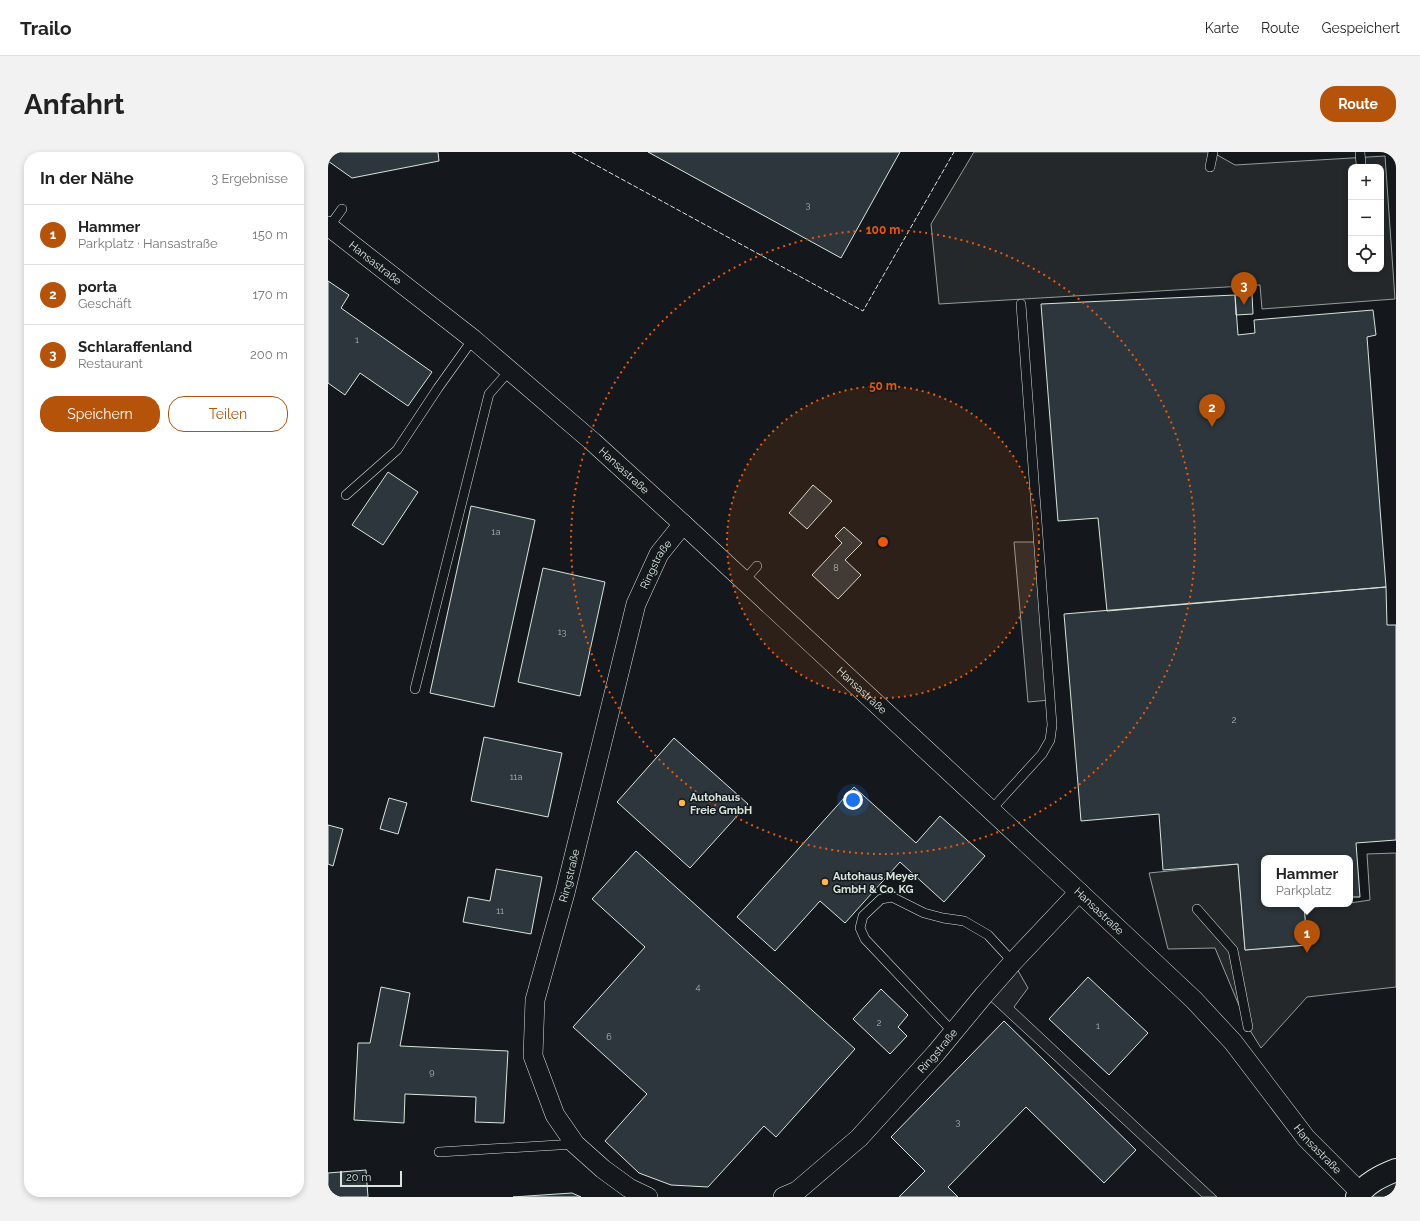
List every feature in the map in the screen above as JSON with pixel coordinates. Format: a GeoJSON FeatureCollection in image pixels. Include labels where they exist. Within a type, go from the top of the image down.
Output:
{"type":"FeatureCollection","features":[{"type":"Feature","properties":{"kind":"main road"},"geometry":{"type":"LineString","coordinates":[[1358,1195],[1378,1177],[1396,1170]]}},
{"type":"Feature","properties":{"kind":"street","name":"Hansastraße"},"geometry":{"type":"LineString","coordinates":[[329,226],[473,339],[593,442],[1194,1000],[1233,1042],[1306,1138],[1358,1195]]}},
{"type":"Feature","properties":{"kind":"street","name":"Ringstraße"},"geometry":{"type":"LineString","coordinates":[[648,1197],[629,1188],[603,1169],[575,1144],[555,1115],[533,1056],[535,1000],[565,892],[636,604],[659,554],[683,524]]}},
{"type":"Feature","properties":{"kind":"street","name":"Ringstraße"},"geometry":{"type":"LineString","coordinates":[[783,1197],[797,1191],[859,1138],[936,1053],[1013,962],[1079,892]]}},
{"type":"Feature","properties":{"kind":"lane"},"geometry":{"type":"LineString","coordinates":[[1210,167],[1213,152]]}},
{"type":"Feature","properties":{"kind":"lane"},"geometry":{"type":"LineString","coordinates":[[1360,152],[1361,164]]}},
{"type":"Feature","properties":{"kind":"lane"},"geometry":{"type":"LineString","coordinates":[[329,226],[342,209]]}},
{"type":"Feature","properties":{"kind":"lane"},"geometry":{"type":"LineString","coordinates":[[990,810],[1042,754],[1050,740],[1052,726],[1021,304]]}},
{"type":"Feature","properties":{"kind":"lane"},"geometry":{"type":"LineString","coordinates":[[346,495],[397,450],[473,339]]}},
{"type":"Feature","properties":{"kind":"lane"},"geometry":{"type":"LineString","coordinates":[[415,689],[489,394],[510,370]]}},
{"type":"Feature","properties":{"kind":"lane"},"geometry":{"type":"LineString","coordinates":[[744,581],[758,566]]}},
{"type":"Feature","properties":{"kind":"lane"},"geometry":{"type":"LineString","coordinates":[[953,1032],[865,939],[860,928],[863,916],[881,899],[892,897],[924,913],[964,921],[988,935],[1013,962]]}},
{"type":"Feature","properties":{"kind":"lane"},"geometry":{"type":"LineString","coordinates":[[1198,909],[1233,950],[1248,1027]]}},
{"type":"Feature","properties":{"kind":"lane"},"geometry":{"type":"LineString","coordinates":[[439,1152],[575,1144]]}},
{"type":"Feature","properties":{"kind":"shaded area"},"geometry":{"type":"Polygon","coordinates":[[[974,152],[1212,152],[1235,165],[1385,156],[1395,299],[1262,309],[1260,285],[939,304],[931,224],[974,152]]]}},
{"type":"Feature","properties":{"kind":"shaded area"},"geometry":{"type":"Polygon","coordinates":[[[1014,542],[1039,542],[1050,700],[1028,702],[1014,542]]]}},
{"type":"Feature","properties":{"kind":"shaded area"},"geometry":{"type":"Polygon","coordinates":[[[1396,853],[1396,987],[1307,997],[1261,1048],[1248,1027],[1215,948],[1168,949],[1149,873],[1238,864],[1245,950],[1307,945],[1304,908],[1353,907],[1353,903],[1370,900],[1367,854],[1396,853]]]}},
{"type":"Feature","properties":{"kind":"shaded area"},"geometry":{"type":"Polygon","coordinates":[[[1013,962],[1028,988],[1014,1007],[1217,1197],[1202,1197],[984,995],[1013,962]]]}},
{"type":"Feature","properties":{"kind":"shaded area"},"geometry":{"type":"Polygon","coordinates":[[[1396,1180],[1396,1197],[1371,1197],[1377,1191],[1396,1180]]]}},
{"type":"Feature","properties":{"kind":"building"},"geometry":{"type":"Polygon","coordinates":[[[328,152],[438,152],[439,161],[352,178],[328,161],[328,152]]]}},
{"type":"Feature","properties":{"kind":"building"},"geometry":{"type":"Polygon","coordinates":[[[648,152],[900,152],[841,258],[648,152]]]}},
{"type":"Feature","properties":{"kind":"building"},"geometry":{"type":"Polygon","coordinates":[[[328,281],[349,295],[341,308],[432,372],[408,406],[360,373],[345,395],[328,383],[328,281]]]}},
{"type":"Feature","properties":{"kind":"building"},"geometry":{"type":"Polygon","coordinates":[[[1252,294],[1253,314],[1236,315],[1235,295],[1252,294]]]}},
{"type":"Feature","properties":{"kind":"building"},"geometry":{"type":"Polygon","coordinates":[[[1235,295],[1238,335],[1255,333],[1254,320],[1373,310],[1376,335],[1367,337],[1386,587],[1107,611],[1098,518],[1058,521],[1041,304],[1235,295]]]}},
{"type":"Feature","properties":{"kind":"building"},"geometry":{"type":"Polygon","coordinates":[[[388,472],[418,492],[383,545],[352,525],[388,472]]]}},
{"type":"Feature","properties":{"kind":"building"},"geometry":{"type":"Polygon","coordinates":[[[813,485],[832,501],[807,529],[789,513],[813,485]]]}},
{"type":"Feature","properties":{"kind":"building"},"geometry":{"type":"Polygon","coordinates":[[[471,506],[535,520],[494,707],[430,693],[471,506]]]}},
{"type":"Feature","properties":{"kind":"building"},"geometry":{"type":"Polygon","coordinates":[[[844,527],[862,543],[845,560],[861,575],[838,599],[812,575],[842,543],[835,536],[844,527]]]}},
{"type":"Feature","properties":{"kind":"building"},"geometry":{"type":"Polygon","coordinates":[[[543,568],[605,582],[580,696],[518,682],[543,568]]]}},
{"type":"Feature","properties":{"kind":"building"},"geometry":{"type":"Polygon","coordinates":[[[1386,587],[1387,625],[1396,625],[1396,840],[1356,843],[1360,897],[1353,897],[1353,855],[1261,855],[1261,907],[1304,907],[1307,945],[1245,950],[1238,864],[1163,870],[1159,814],[1081,821],[1064,614],[1386,587]]]}},
{"type":"Feature","properties":{"kind":"building"},"geometry":{"type":"Polygon","coordinates":[[[484,737],[562,753],[548,817],[471,801],[484,737]]]}},
{"type":"Feature","properties":{"kind":"building","name":"Autohaus Freie GmbH"},"geometry":{"type":"Polygon","coordinates":[[[674,738],[748,804],[690,868],[617,802],[674,738]]]}},
{"type":"Feature","properties":{"kind":"building","name":"Autohaus Meyer GmbH & Co. KG"},"geometry":{"type":"Polygon","coordinates":[[[854,787],[916,843],[940,816],[985,856],[944,902],[900,862],[845,923],[820,901],[775,951],[737,917],[854,787]]]}},
{"type":"Feature","properties":{"kind":"building"},"geometry":{"type":"Polygon","coordinates":[[[389,798],[407,803],[398,834],[380,829],[389,798]]]}},
{"type":"Feature","properties":{"kind":"building"},"geometry":{"type":"Polygon","coordinates":[[[328,825],[343,829],[333,866],[328,864],[328,825]]]}},
{"type":"Feature","properties":{"kind":"building"},"geometry":{"type":"Polygon","coordinates":[[[636,851],[855,1049],[776,1137],[764,1126],[708,1187],[671,1185],[639,1173],[605,1141],[647,1094],[573,1027],[645,947],[592,899],[636,851]]]}},
{"type":"Feature","properties":{"kind":"building"},"geometry":{"type":"Polygon","coordinates":[[[496,869],[542,877],[531,934],[463,922],[468,897],[490,901],[496,869]]]}},
{"type":"Feature","properties":{"kind":"building"},"geometry":{"type":"Polygon","coordinates":[[[1088,977],[1148,1033],[1109,1075],[1049,1019],[1088,977]]]}},
{"type":"Feature","properties":{"kind":"building"},"geometry":{"type":"Polygon","coordinates":[[[381,987],[410,993],[400,1046],[508,1051],[504,1123],[475,1122],[476,1097],[405,1094],[404,1123],[354,1120],[358,1043],[370,1043],[381,987]]]}},
{"type":"Feature","properties":{"kind":"building"},"geometry":{"type":"Polygon","coordinates":[[[881,989],[908,1015],[898,1027],[907,1036],[890,1054],[853,1019],[881,989]]]}},
{"type":"Feature","properties":{"kind":"building"},"geometry":{"type":"Polygon","coordinates":[[[1004,1021],[1136,1150],[1104,1183],[1026,1107],[948,1187],[958,1197],[899,1197],[925,1171],[891,1137],[1004,1021]]]}},
{"type":"Feature","properties":{"kind":"building"},"geometry":{"type":"Polygon","coordinates":[[[366,1170],[368,1197],[328,1197],[328,1173],[366,1170]]]}},
{"type":"Feature","properties":{"kind":"building"},"geometry":{"type":"Polygon","coordinates":[[[572,1193],[581,1197],[513,1197],[572,1193]]]}},
{"type":"Feature","properties":{"kind":"fence"},"geometry":{"type":"LineString","coordinates":[[572,152],[863,311],[954,152]]}},
{"type":"Feature","properties":{"kind":"place","name":"Schlaraffenland"},"geometry":{"type":"Point","coordinates":[1244,305]}},
{"type":"Feature","properties":{"kind":"place","name":"porta"},"geometry":{"type":"Point","coordinates":[1212,427]}},
{"type":"Feature","properties":{"kind":"place","name":"Autohaus Freie GmbH"},"geometry":{"type":"Point","coordinates":[682,803]}},
{"type":"Feature","properties":{"kind":"place","name":"Autohaus Meyer GmbH & Co. KG"},"geometry":{"type":"Point","coordinates":[825,882]}},
{"type":"Feature","properties":{"kind":"place","name":"Hammer"},"geometry":{"type":"Point","coordinates":[1307,953]}}]}
